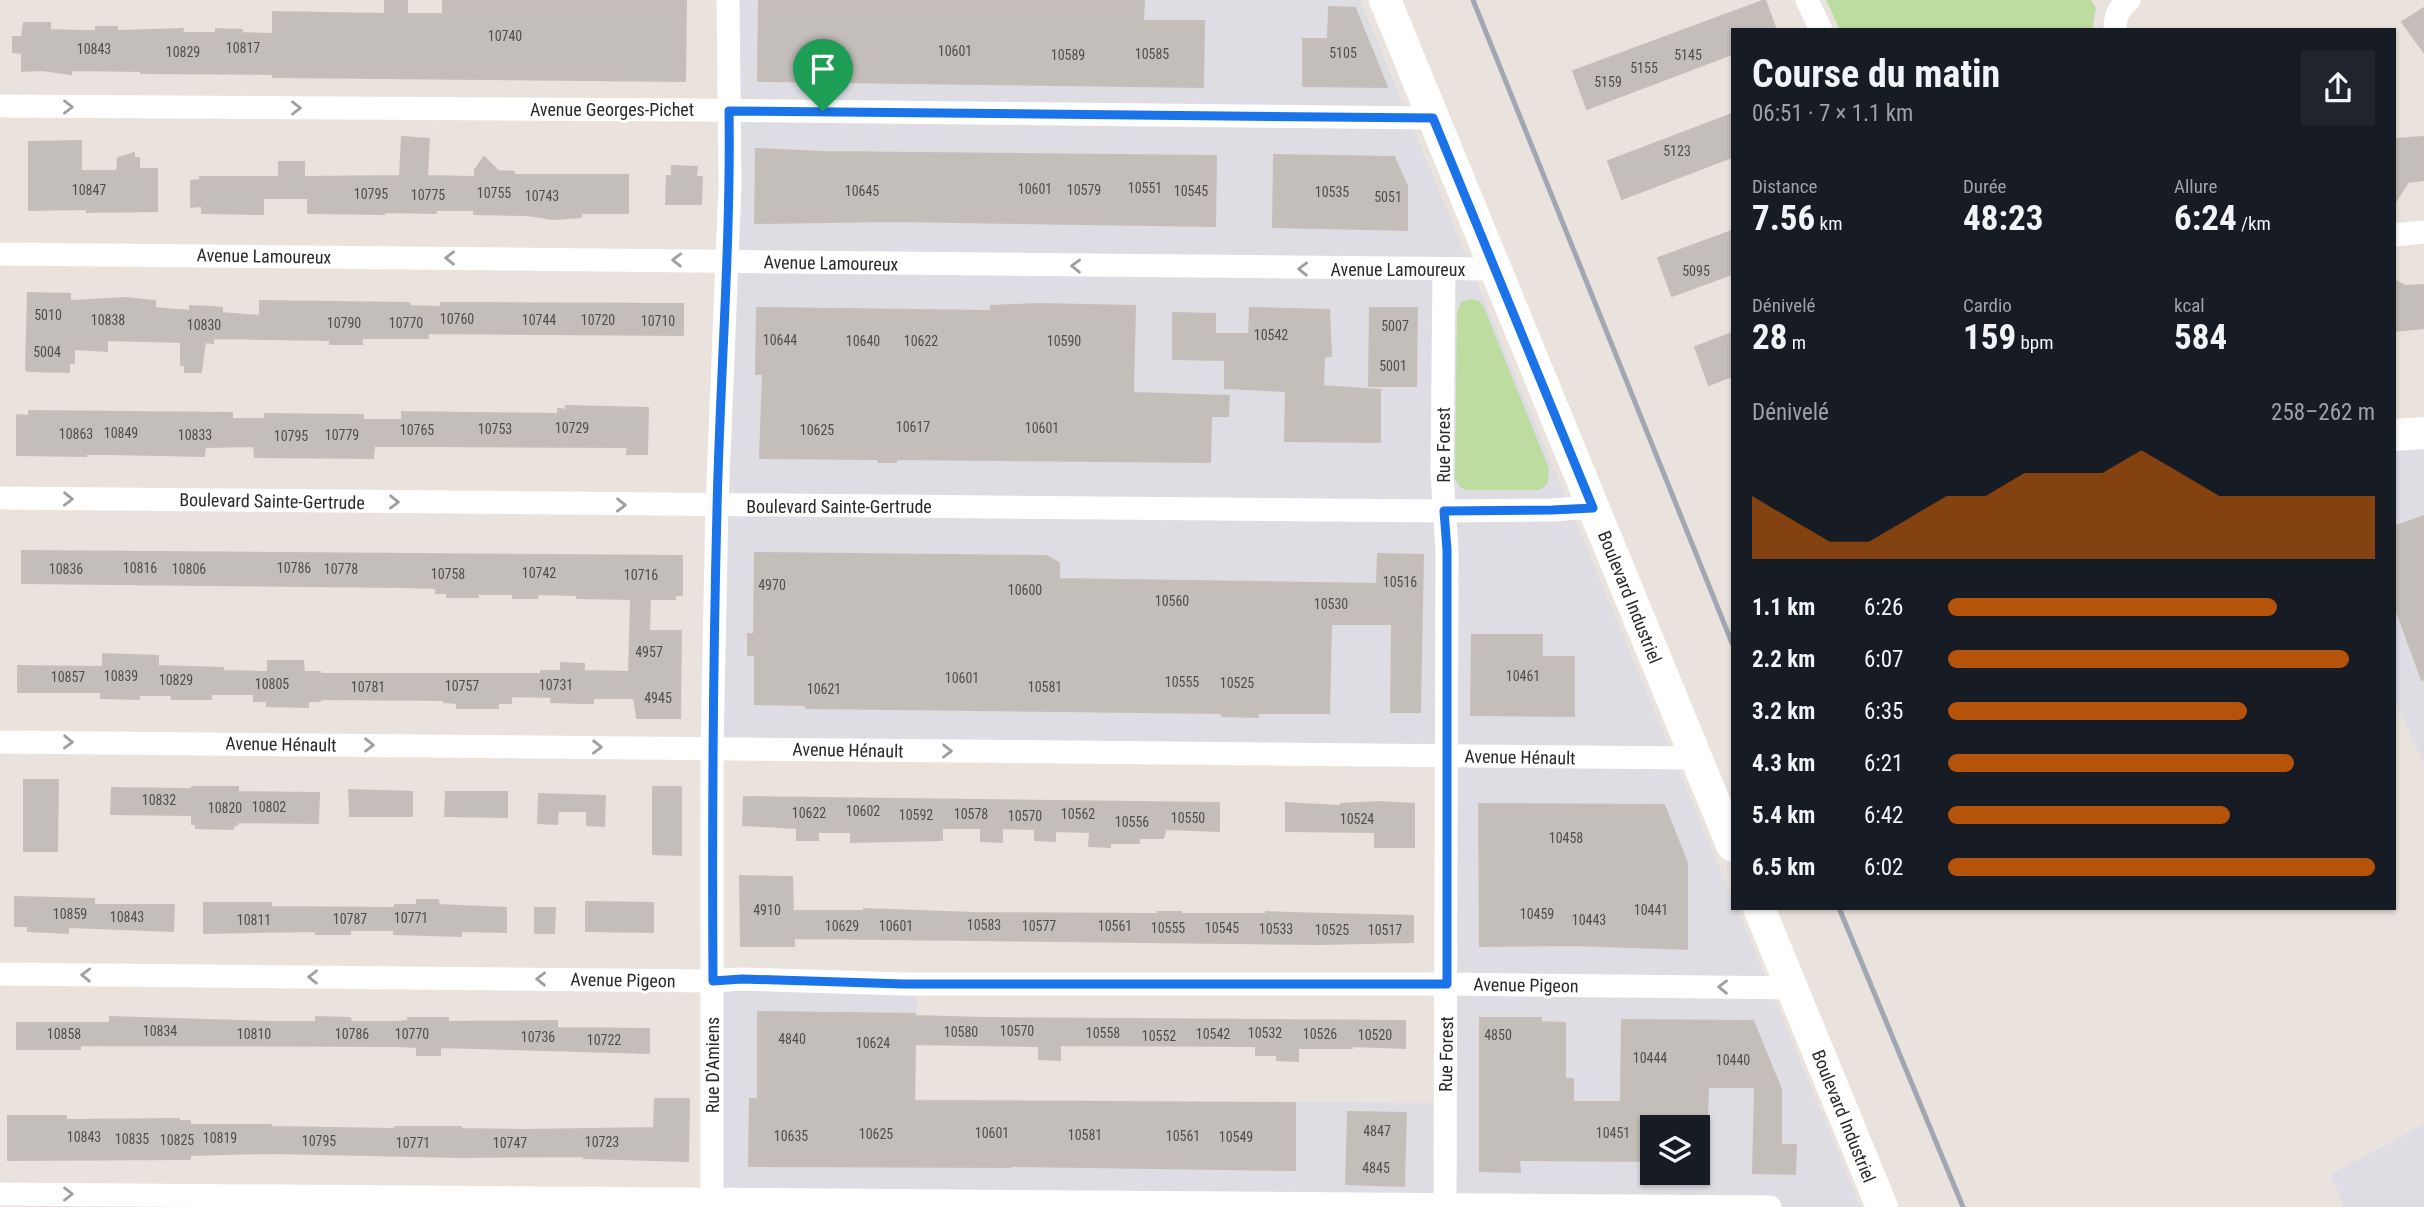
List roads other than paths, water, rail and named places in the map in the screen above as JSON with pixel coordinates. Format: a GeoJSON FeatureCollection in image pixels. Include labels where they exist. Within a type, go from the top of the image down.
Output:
{"type":"FeatureCollection","features":[{"type":"Feature","properties":{"kind":"street","name":"Rue D'Amiens"},"geometry":{"type":"LineString","coordinates":[[712,1203],[712,748],[717,505],[728,261],[728,0]]}},
{"type":"Feature","properties":{"kind":"street","name":"Boulevard Industriel"},"geometry":{"type":"LineString","coordinates":[[1385,0],[1731,843]]}},
{"type":"Feature","properties":{"kind":"street"},"geometry":{"type":"LineString","coordinates":[[1807,0],[1820,28]]}},
{"type":"Feature","properties":{"kind":"street"},"geometry":{"type":"LineString","coordinates":[[2115,28],[2115,18],[2125,3]]}},
{"type":"Feature","properties":{"kind":"street","name":"Avenue Georges-Pichet"},"geometry":{"type":"LineString","coordinates":[[0,106],[1433,118]]}},
{"type":"Feature","properties":{"kind":"street"},"geometry":{"type":"LineString","coordinates":[[2396,235],[2424,232]]}},
{"type":"Feature","properties":{"kind":"street","name":"Avenue Lamoureux"},"geometry":{"type":"LineString","coordinates":[[0,254],[1494,269]]}},
{"type":"Feature","properties":{"kind":"street","name":"Rue Forest"},"geometry":{"type":"LineString","coordinates":[[1444,270],[1444,511],[1447,550],[1445,1205]]}},
{"type":"Feature","properties":{"kind":"street"},"geometry":{"type":"LineString","coordinates":[[2396,435],[2424,433]]}},
{"type":"Feature","properties":{"kind":"street","name":"Boulevard Sainte-Gertrude"},"geometry":{"type":"LineString","coordinates":[[0,498],[1444,511],[1593,508]]}},
{"type":"Feature","properties":{"kind":"street","name":"Avenue Hénault"},"geometry":{"type":"LineString","coordinates":[[0,742],[1696,758]]}},
{"type":"Feature","properties":{"kind":"street","name":"Boulevard Industriel"},"geometry":{"type":"LineString","coordinates":[[1760,910],[1875,1207]]}},
{"type":"Feature","properties":{"kind":"street","name":"Avenue Pigeon"},"geometry":{"type":"LineString","coordinates":[[0,974],[713,981],[742,979],[903,984],[1447,984],[1792,988]]}},
{"type":"Feature","properties":{"kind":"street"},"geometry":{"type":"LineString","coordinates":[[0,1194],[712,1203],[1770,1207]]}},
{"type":"Feature","properties":{"kind":"railway"},"geometry":{"type":"LineString","coordinates":[[1473,0],[1731,641]]}},
{"type":"Feature","properties":{"kind":"railway"},"geometry":{"type":"LineString","coordinates":[[1840,910],[1963,1207]]}}]}
